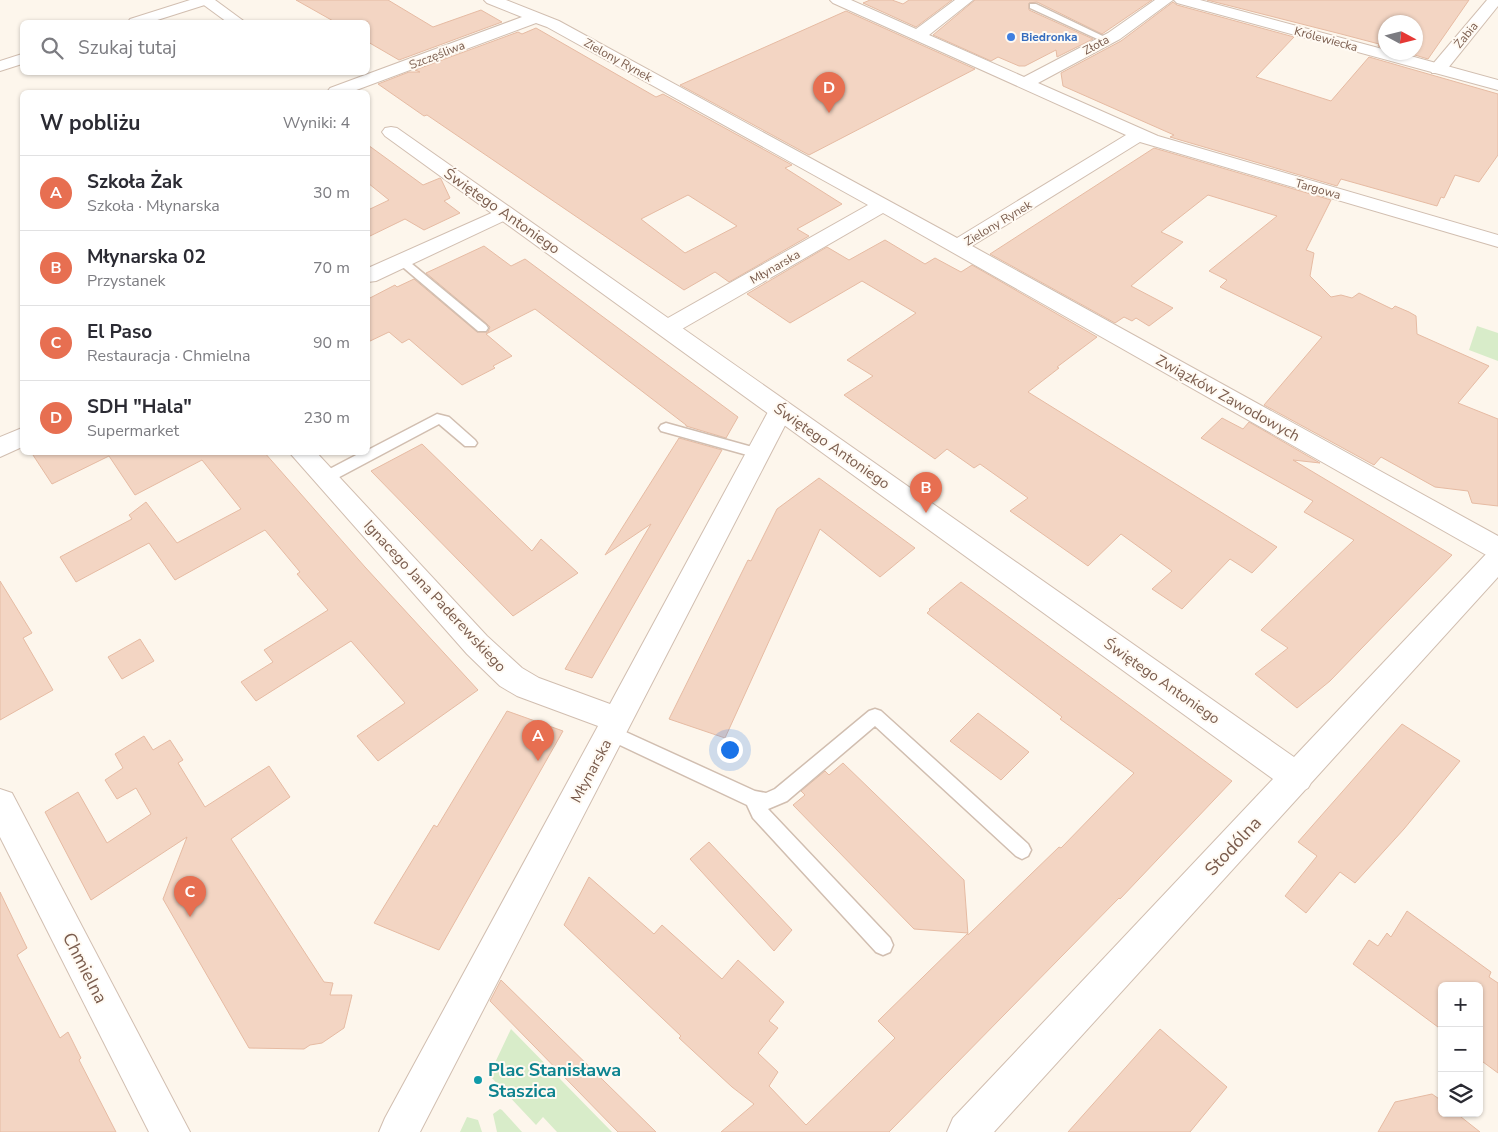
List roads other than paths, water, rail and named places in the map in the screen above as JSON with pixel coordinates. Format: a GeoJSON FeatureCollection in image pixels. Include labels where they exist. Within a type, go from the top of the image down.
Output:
{"type":"FeatureCollection","features":[{"type":"Feature","properties":{"kind":"street"},"geometry":{"type":"LineString","coordinates":[[142,20],[205,0],[234,20]]}},
{"type":"Feature","properties":{"kind":"street","name":"Zielony Rynek"},"geometry":{"type":"LineString","coordinates":[[492,0],[553,24],[957,247],[1139,134]]}},
{"type":"Feature","properties":{"kind":"street"},"geometry":{"type":"LineString","coordinates":[[838,0],[1139,134]]}},
{"type":"Feature","properties":{"kind":"street"},"geometry":{"type":"LineString","coordinates":[[918,36],[965,0]]}},
{"type":"Feature","properties":{"kind":"street","name":"Złota"},"geometry":{"type":"LineString","coordinates":[[1024,84],[1107,40],[1165,0]]}},
{"type":"Feature","properties":{"kind":"street","name":"Królewiecka"},"geometry":{"type":"LineString","coordinates":[[1182,0],[1498,85]]}},
{"type":"Feature","properties":{"kind":"street","name":"Żabia"},"geometry":{"type":"LineString","coordinates":[[1438,69],[1494,0]]}},
{"type":"Feature","properties":{"kind":"street","name":"Szczęśliwa"},"geometry":{"type":"LineString","coordinates":[[341,90],[537,17]]}},
{"type":"Feature","properties":{"kind":"street"},"geometry":{"type":"LineString","coordinates":[[0,66],[20,60]]}},
{"type":"Feature","properties":{"kind":"street","name":"Świętego Antoniego"},"geometry":{"type":"LineString","coordinates":[[391,132],[1297,778]]}},
{"type":"Feature","properties":{"kind":"street","name":"Targowa"},"geometry":{"type":"LineString","coordinates":[[1139,134],[1166,144],[1498,241]]}},
{"type":"Feature","properties":{"kind":"street","name":"Młynarska"},"geometry":{"type":"LineString","coordinates":[[667,328],[883,205]]}},
{"type":"Feature","properties":{"kind":"street"},"geometry":{"type":"LineString","coordinates":[[370,275],[505,213]]}},
{"type":"Feature","properties":{"kind":"street","name":"Związków Zawodowych"},"geometry":{"type":"LineString","coordinates":[[957,247],[1498,549]]}},
{"type":"Feature","properties":{"kind":"street","name":"Młynarska"},"geometry":{"type":"LineString","coordinates":[[399,1132],[781,410]]}},
{"type":"Feature","properties":{"kind":"street"},"geometry":{"type":"LineString","coordinates":[[0,448],[20,438]]}},
{"type":"Feature","properties":{"kind":"street","name":"Ignacego Jana Paderewskiego"},"geometry":{"type":"LineString","coordinates":[[304,455],[477,645],[511,677],[528,687],[615,726]]}},
{"type":"Feature","properties":{"kind":"street","name":"Stodólna"},"geometry":{"type":"LineString","coordinates":[[967,1132],[1498,560]]}},
{"type":"Feature","properties":{"kind":"street","name":"Chmielna"},"geometry":{"type":"LineString","coordinates":[[0,804],[170,1132]]}},
{"type":"Feature","properties":{"kind":"lane"},"geometry":{"type":"LineString","coordinates":[[1033,6],[1107,40]]}},
{"type":"Feature","properties":{"kind":"lane"},"geometry":{"type":"LineString","coordinates":[[402,260],[482,328]]}},
{"type":"Feature","properties":{"kind":"lane"},"geometry":{"type":"LineString","coordinates":[[370,454],[437,419],[444,420],[470,443]]}},
{"type":"Feature","properties":{"kind":"lane"},"geometry":{"type":"LineString","coordinates":[[666,428],[758,454]]}},
{"type":"Feature","properties":{"kind":"lane"},"geometry":{"type":"LineString","coordinates":[[325,478],[369,455]]}},
{"type":"Feature","properties":{"kind":"lane"},"geometry":{"type":"LineString","coordinates":[[615,726],[753,799],[766,801],[781,795],[875,716],[1022,850]]}},
{"type":"Feature","properties":{"kind":"lane"},"geometry":{"type":"LineString","coordinates":[[753,799],[759,812],[883,945]]}},
{"type":"Feature","properties":{"kind":"place","name":"Biedronka"},"geometry":{"type":"Point","coordinates":[1011,37]}},
{"type":"Feature","properties":{"kind":"place","name":"SDH \"Hala\""},"geometry":{"type":"Point","coordinates":[829,113]}},
{"type":"Feature","properties":{"kind":"place","name":"Młynarska 02"},"geometry":{"type":"Point","coordinates":[926,513]}},
{"type":"Feature","properties":{"kind":"place","name":"Szkoła Żak"},"geometry":{"type":"Point","coordinates":[538,761]}},
{"type":"Feature","properties":{"kind":"place","name":"El Paso"},"geometry":{"type":"Point","coordinates":[190,917]}},
{"type":"Feature","properties":{"kind":"place","name":"Plac Stanisława Staszica"},"geometry":{"type":"Point","coordinates":[478,1080]}}]}
